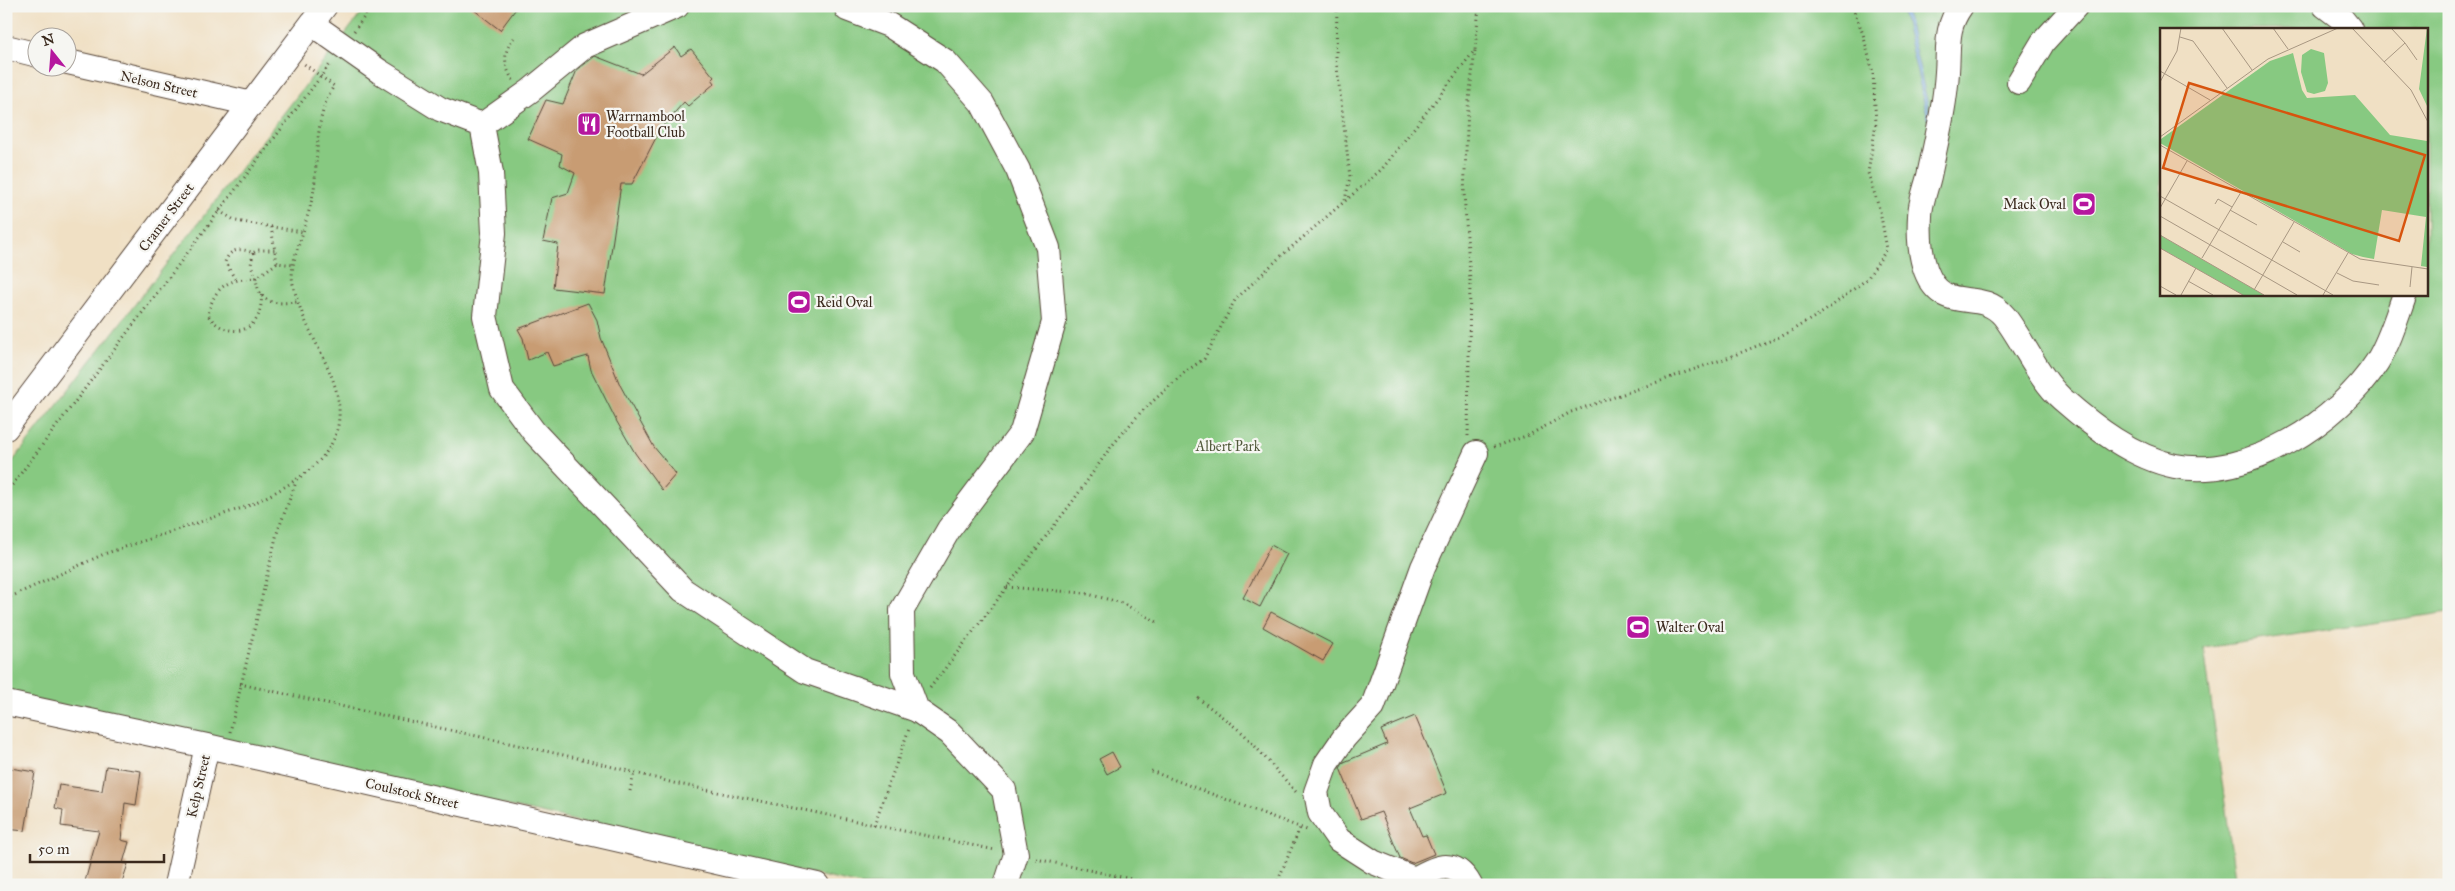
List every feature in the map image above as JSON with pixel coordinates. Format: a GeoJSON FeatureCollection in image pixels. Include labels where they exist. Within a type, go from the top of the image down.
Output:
{"type":"FeatureCollection","features":[{"type":"Feature","properties":{"kind":"street"},"geometry":{"type":"LineString","coordinates":[[482,125],[527,93],[585,46],[677,6]]}},
{"type":"Feature","properties":{"kind":"street"},"geometry":{"type":"LineString","coordinates":[[1961,6],[1949,28],[1945,96],[1920,214],[1920,244],[1925,270],[1936,289],[1950,299],[1990,304],[2003,316],[2059,396],[2106,434],[2141,454],[2175,466],[2209,469],[2253,459],[2288,442],[2320,422],[2356,390],[2378,361],[2393,328],[2405,295]]}},
{"type":"Feature","properties":{"kind":"street"},"geometry":{"type":"LineString","coordinates":[[2019,82],[2043,42],[2076,6]]}},
{"type":"Feature","properties":{"kind":"street"},"geometry":{"type":"LineString","coordinates":[[2325,6],[2342,19],[2349,28]]}},
{"type":"Feature","properties":{"kind":"street"},"geometry":{"type":"LineString","coordinates":[[847,9],[888,25],[945,61],[982,103],[1018,170],[1048,248],[1054,322],[1022,432],[949,529],[902,610],[903,673],[917,710]]}},
{"type":"Feature","properties":{"kind":"street"},"geometry":{"type":"LineString","coordinates":[[318,15],[343,46],[379,71],[440,109],[482,125]]}},
{"type":"Feature","properties":{"kind":"street","name":"Cramer Street"},"geometry":{"type":"LineString","coordinates":[[6,428],[318,15]]}},
{"type":"Feature","properties":{"kind":"street"},"geometry":{"type":"LineString","coordinates":[[6,48],[28,53]]}},
{"type":"Feature","properties":{"kind":"street","name":"Nelson Street"},"geometry":{"type":"LineString","coordinates":[[78,64],[252,104]]}},
{"type":"Feature","properties":{"kind":"street"},"geometry":{"type":"LineString","coordinates":[[482,125],[491,173],[494,233],[485,316],[502,389],[534,432],[683,590],[805,671],[917,710],[950,733],[1004,790],[1016,854],[1006,885]]}},
{"type":"Feature","properties":{"kind":"street"},"geometry":{"type":"LineString","coordinates":[[1470,885],[1456,868],[1444,866],[1430,870],[1418,882],[1373,862],[1339,840],[1320,813],[1316,792],[1326,764],[1344,738],[1373,706],[1423,567],[1476,453]]}},
{"type":"Feature","properties":{"kind":"street","name":"Coulstock Street"},"geometry":{"type":"LineString","coordinates":[[6,703],[207,746],[812,884]]}},
{"type":"Feature","properties":{"kind":"street","name":"Kelp Street"},"geometry":{"type":"LineString","coordinates":[[176,885],[207,746]]}},
{"type":"Feature","properties":{"kind":"path"},"geometry":{"type":"LineString","coordinates":[[6,493],[372,6]]}},
{"type":"Feature","properties":{"kind":"path"},"geometry":{"type":"LineString","coordinates":[[1337,6],[1336,59],[1350,177],[1345,201]]}},
{"type":"Feature","properties":{"kind":"path"},"geometry":{"type":"LineString","coordinates":[[1479,6],[1468,108],[1464,193],[1470,280],[1467,435],[1476,453],[1529,435],[1571,412],[1727,358],[1782,336],[1826,311],[1866,279],[1887,249],[1880,211],[1868,173],[1876,122],[1873,73],[1864,34],[1852,6]]}},
{"type":"Feature","properties":{"kind":"path"},"geometry":{"type":"LineString","coordinates":[[514,38],[508,45],[505,54],[507,70],[511,78],[527,93]]}},
{"type":"Feature","properties":{"kind":"path"},"geometry":{"type":"LineString","coordinates":[[874,825],[917,710],[928,691],[1122,434],[1140,413],[1185,372],[1204,359],[1235,300],[1382,170],[1475,50]]}},
{"type":"Feature","properties":{"kind":"path"},"geometry":{"type":"LineString","coordinates":[[6,599],[104,554],[248,506],[296,482],[325,455],[335,437],[340,411],[329,369],[311,336],[297,302],[292,281],[294,265],[313,191],[322,117],[328,95],[334,86],[289,54]]}},
{"type":"Feature","properties":{"kind":"path"},"geometry":{"type":"LineString","coordinates":[[219,211],[236,221],[303,232]]}},
{"type":"Feature","properties":{"kind":"path"},"geometry":{"type":"LineString","coordinates":[[271,227],[277,263]]}},
{"type":"Feature","properties":{"kind":"path"},"geometry":{"type":"LineString","coordinates":[[235,279],[225,262],[228,254],[236,249],[253,253]]}},
{"type":"Feature","properties":{"kind":"path"},"geometry":{"type":"LineString","coordinates":[[253,253],[258,250],[276,250]]}},
{"type":"Feature","properties":{"kind":"path"},"geometry":{"type":"LineString","coordinates":[[253,253],[251,265],[256,278],[257,288],[265,300],[279,304],[297,302]]}},
{"type":"Feature","properties":{"kind":"path"},"geometry":{"type":"LineString","coordinates":[[262,295],[257,319],[245,328],[228,332],[214,324],[208,315],[211,301],[220,288],[235,279],[256,278],[277,263],[294,265]]}},
{"type":"Feature","properties":{"kind":"path"},"geometry":{"type":"LineString","coordinates":[[230,733],[240,684],[278,533],[296,482]]}},
{"type":"Feature","properties":{"kind":"path"},"geometry":{"type":"LineString","coordinates":[[1007,587],[1084,593],[1122,604],[1159,623]]}},
{"type":"Feature","properties":{"kind":"path"},"geometry":{"type":"LineString","coordinates":[[240,684],[634,772],[674,783],[1160,885]]}},
{"type":"Feature","properties":{"kind":"path"},"geometry":{"type":"LineString","coordinates":[[1198,698],[1244,734],[1297,793]]}},
{"type":"Feature","properties":{"kind":"path"},"geometry":{"type":"LineString","coordinates":[[1151,771],[1300,828],[1339,840]]}},
{"type":"Feature","properties":{"kind":"path"},"geometry":{"type":"LineString","coordinates":[[630,791],[634,772]]}},
{"type":"Feature","properties":{"kind":"path"},"geometry":{"type":"LineString","coordinates":[[1276,885],[1303,822]]}},
{"type":"Feature","properties":{"kind":"green space","name":"Albert Park"},"geometry":{"type":"Polygon","coordinates":[[[367,6],[2449,6],[2449,612],[2204,648],[2236,885],[861,885],[6,693],[6,470],[367,6]]]}},
{"type":"Feature","properties":{"kind":"water"},"geometry":{"type":"Polygon","coordinates":[[[1901,6],[1905,6],[1936,139],[1934,144],[1901,6]]]}},
{"type":"Feature","properties":{"kind":"building"},"geometry":{"type":"Polygon","coordinates":[[[469,6],[518,6],[500,30],[469,6]]]}},
{"type":"Feature","properties":{"kind":"building"},"geometry":{"type":"Polygon","coordinates":[[[675,47],[681,56],[691,49],[714,77],[712,79],[715,83],[688,106],[684,102],[661,128],[632,184],[621,184],[605,294],[553,288],[558,244],[543,241],[552,198],[568,193],[575,173],[560,165],[562,154],[528,139],[546,100],[563,104],[577,70],[595,56],[641,74],[675,47]]]}},
{"type":"Feature","properties":{"kind":"building"},"geometry":{"type":"Polygon","coordinates":[[[588,303],[597,320],[601,338],[620,385],[654,447],[676,474],[662,490],[635,453],[617,422],[591,370],[588,356],[553,366],[547,352],[528,360],[523,338],[518,329],[588,303]]]}},
{"type":"Feature","properties":{"kind":"building"},"geometry":{"type":"Polygon","coordinates":[[[1271,545],[1287,554],[1260,607],[1243,598],[1271,545]]]}},
{"type":"Feature","properties":{"kind":"building"},"geometry":{"type":"Polygon","coordinates":[[[1271,612],[1333,644],[1323,661],[1263,627],[1271,612]]]}},
{"type":"Feature","properties":{"kind":"building"},"geometry":{"type":"Polygon","coordinates":[[[1415,716],[1447,793],[1410,808],[1422,836],[1426,835],[1434,854],[1412,863],[1400,858],[1381,812],[1361,819],[1340,768],[1344,762],[1387,744],[1381,730],[1415,716]]]}},
{"type":"Feature","properties":{"kind":"building"},"geometry":{"type":"Polygon","coordinates":[[[1112,752],[1120,767],[1107,774],[1099,759],[1112,752]]]}},
{"type":"Feature","properties":{"kind":"building"},"geometry":{"type":"Polygon","coordinates":[[[106,766],[141,771],[136,805],[125,803],[121,840],[129,842],[123,863],[128,864],[121,885],[84,885],[99,831],[61,826],[63,810],[55,808],[59,785],[102,791],[106,766]]]}},
{"type":"Feature","properties":{"kind":"building"},"geometry":{"type":"Polygon","coordinates":[[[10,768],[35,772],[25,831],[6,829],[6,788],[10,768]]]}},
{"type":"Feature","properties":{"kind":"place","name":"Warrnambool Football Club"},"geometry":{"type":"Point","coordinates":[589,124]}},
{"type":"Feature","properties":{"kind":"place","name":"Mack Oval"},"geometry":{"type":"Point","coordinates":[2084,204]}},
{"type":"Feature","properties":{"kind":"place","name":"Reid Oval"},"geometry":{"type":"Point","coordinates":[799,302]}},
{"type":"Feature","properties":{"kind":"place","name":"Walter Oval"},"geometry":{"type":"Point","coordinates":[1638,627]}}]}
